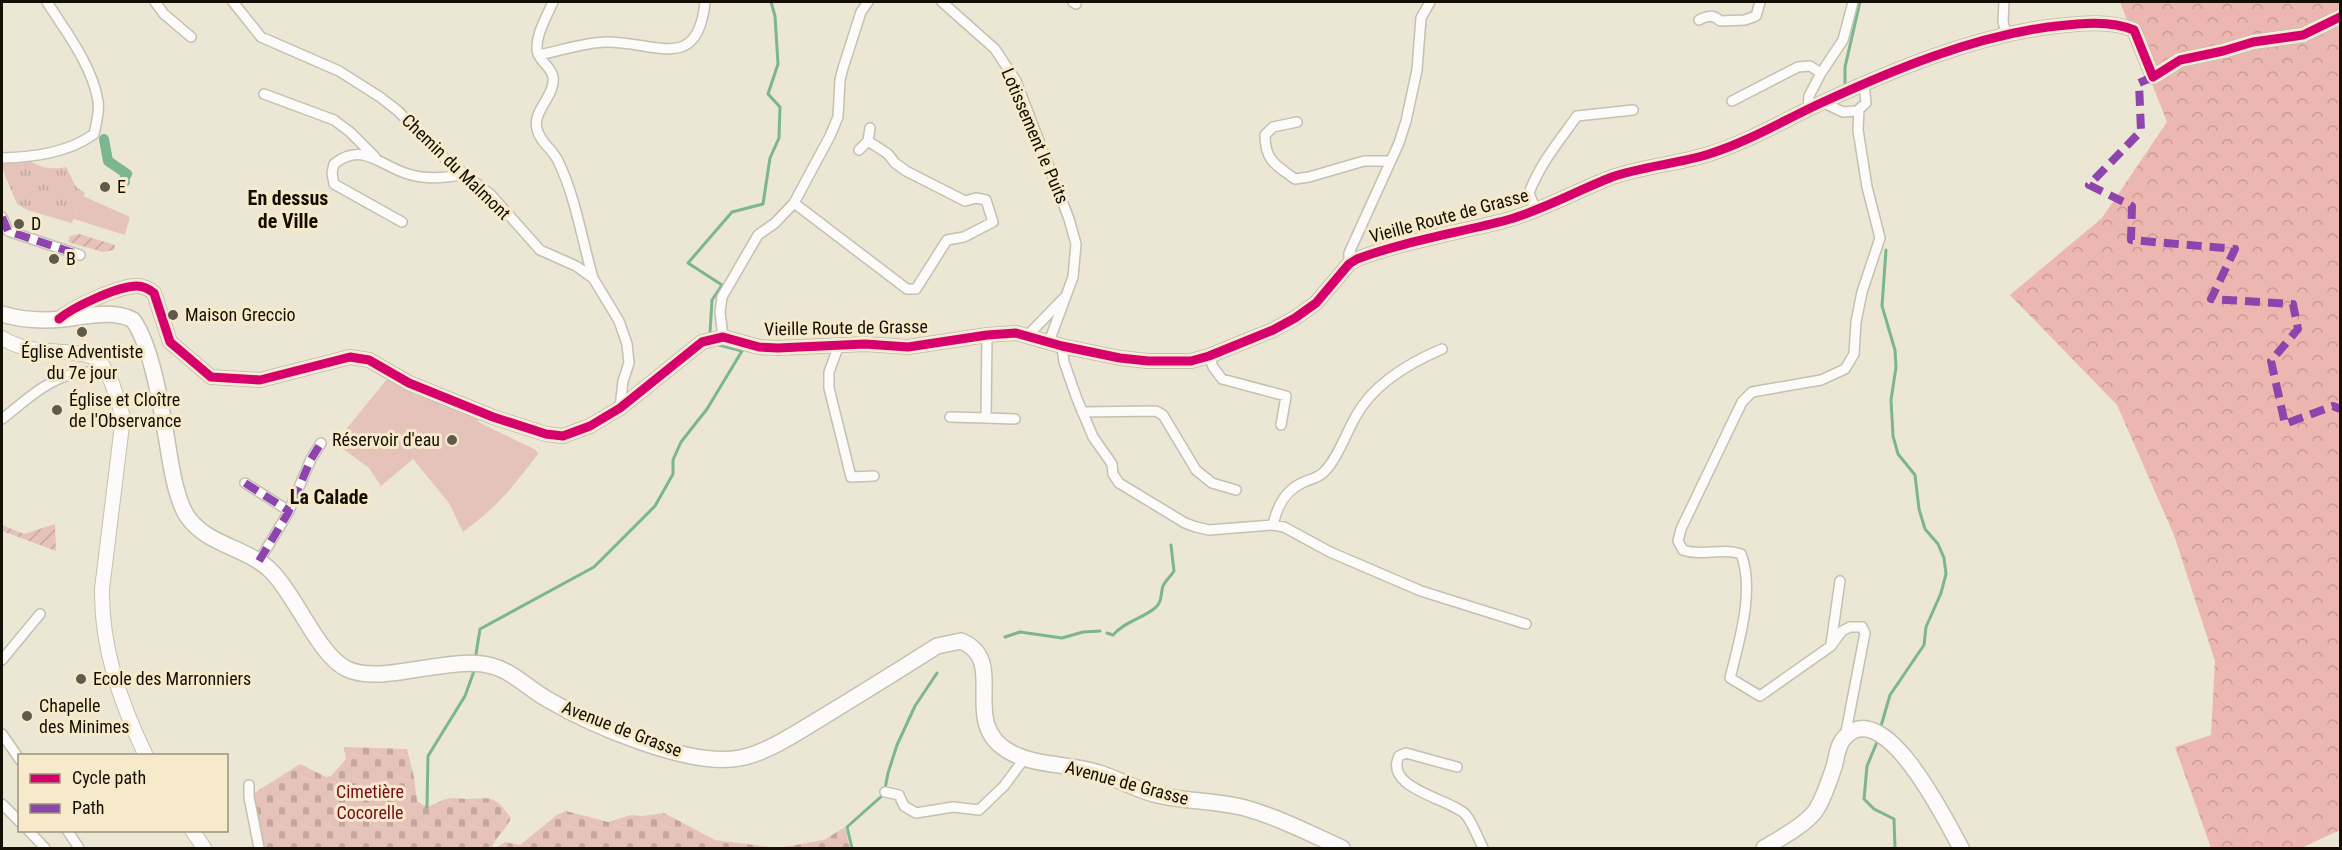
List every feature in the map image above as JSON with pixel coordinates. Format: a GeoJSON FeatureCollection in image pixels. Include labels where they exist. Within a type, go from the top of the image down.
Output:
{"type":"FeatureCollection","features":[{"type":"Feature","properties":{"kind":"main road","name":"Avenue de Grasse"},"geometry":{"type":"LineString","coordinates":[[2,314],[25,319],[59,319],[117,314],[133,320],[138,327],[149,361],[176,488],[186,514],[205,534],[259,561],[272,571],[291,595],[326,650],[346,669],[364,674],[381,674],[464,664],[492,666],[505,671],[542,696],[582,718],[654,746],[708,759],[734,759],[755,754],[785,739],[937,646],[961,641],[978,651],[982,660],[983,711],[992,737],[1009,752],[1024,759],[1099,772],[1171,798],[1245,808],[1270,816],[1342,849]]}},
{"type":"Feature","properties":{"kind":"main road"},"geometry":{"type":"LineString","coordinates":[[1764,849],[1815,812],[1833,768],[1838,748],[1845,737],[1859,729],[1872,730],[1901,751],[1918,774],[1961,849]]}},
{"type":"Feature","properties":{"kind":"street"},"geometry":{"type":"LineString","coordinates":[[2,158],[47,153],[77,144],[94,134],[99,103],[89,73],[47,2]]}},
{"type":"Feature","properties":{"kind":"street"},"geometry":{"type":"LineString","coordinates":[[155,2],[164,14],[191,37]]}},
{"type":"Feature","properties":{"kind":"street","name":"Chemin du Malmont"},"geometry":{"type":"LineString","coordinates":[[233,2],[261,37],[339,71],[363,85],[398,111],[437,152],[490,195],[540,250],[576,266],[593,278],[619,321],[627,344],[629,363],[620,408]]}},
{"type":"Feature","properties":{"kind":"street"},"geometry":{"type":"LineString","coordinates":[[553,2],[536,45],[539,55],[550,69],[554,79],[536,127],[541,140],[552,150],[559,161],[569,187],[593,278]]}},
{"type":"Feature","properties":{"kind":"street"},"geometry":{"type":"LineString","coordinates":[[539,55],[603,42],[630,42],[664,49],[679,48],[697,35],[703,23],[705,2]]}},
{"type":"Feature","properties":{"kind":"street"},"geometry":{"type":"LineString","coordinates":[[59,319],[87,303],[139,286],[148,288],[154,293],[170,342],[211,377],[260,380],[350,357],[369,360],[409,383],[493,417],[546,434],[563,436],[590,426],[620,408],[702,342],[723,337],[720,312],[722,297],[758,235],[775,223],[794,202],[830,136],[838,117],[843,68],[861,12],[868,2]]}},
{"type":"Feature","properties":{"kind":"street","name":"Lotissement le Puits"},"geometry":{"type":"LineString","coordinates":[[942,2],[995,49],[1016,81],[1070,219],[1076,244],[1073,277],[1056,344]]}},
{"type":"Feature","properties":{"kind":"street"},"geometry":{"type":"LineString","coordinates":[[1349,264],[1349,253],[1399,143],[1417,70],[1421,18],[1430,2]]}},
{"type":"Feature","properties":{"kind":"street"},"geometry":{"type":"LineString","coordinates":[[1699,20],[1707,16],[1715,16],[1720,21],[1745,20],[1756,16],[1760,2]]}},
{"type":"Feature","properties":{"kind":"street"},"geometry":{"type":"LineString","coordinates":[[1808,110],[1809,96],[1843,40],[1853,2]]}},
{"type":"Feature","properties":{"kind":"street"},"geometry":{"type":"LineString","coordinates":[[2004,2],[2003,21],[2006,35]]}},
{"type":"Feature","properties":{"kind":"street","name":"Vieille Route de Grasse"},"geometry":{"type":"LineString","coordinates":[[723,337],[759,347],[778,348],[838,345],[914,346],[1016,333],[1028,334],[1056,344],[1120,358],[1148,362],[1191,361],[1273,330],[1295,318],[1316,303],[1349,264],[1357,259],[1536,210],[1613,177],[1647,166],[1709,154],[1778,125],[1822,102],[1938,55],[2006,35],[2076,24],[2124,26],[2134,30],[2153,77],[2180,60],[2253,42],[2303,35],[2340,17]]}},
{"type":"Feature","properties":{"kind":"street"},"geometry":{"type":"LineString","coordinates":[[1732,101],[1798,67],[1810,66],[1821,73]]}},
{"type":"Feature","properties":{"kind":"street"},"geometry":{"type":"LineString","coordinates":[[1845,737],[1865,633],[1862,627],[1850,627],[1842,631],[1831,646],[1760,696],[1730,678],[1744,618],[1746,566],[1741,554],[1732,550],[1694,554],[1683,550],[1678,541],[1681,529],[1742,402],[1752,392],[1821,380],[1845,369],[1854,354],[1856,322],[1862,292],[1880,238],[1867,187],[1858,130],[1860,110],[1866,103],[1867,93],[1864,84]]}},
{"type":"Feature","properties":{"kind":"street"},"geometry":{"type":"LineString","coordinates":[[264,94],[334,120],[350,132],[379,161]]}},
{"type":"Feature","properties":{"kind":"street"},"geometry":{"type":"LineString","coordinates":[[1822,102],[1831,108],[1846,111],[1860,110]]}},
{"type":"Feature","properties":{"kind":"street"},"geometry":{"type":"LineString","coordinates":[[1536,210],[1529,193],[1535,177],[1577,116],[1634,110]]}},
{"type":"Feature","properties":{"kind":"street"},"geometry":{"type":"LineString","coordinates":[[1846,111],[1858,130]]}},
{"type":"Feature","properties":{"kind":"street"},"geometry":{"type":"LineString","coordinates":[[1298,122],[1273,127],[1265,135],[1265,147],[1269,158],[1295,179],[1364,161],[1390,161]]}},
{"type":"Feature","properties":{"kind":"street"},"geometry":{"type":"LineString","coordinates":[[859,150],[868,141],[870,128]]}},
{"type":"Feature","properties":{"kind":"street"},"geometry":{"type":"LineString","coordinates":[[794,202],[907,289],[915,289],[947,240],[964,237],[993,222],[986,200],[976,198],[965,201],[906,171],[888,154],[868,141]]}},
{"type":"Feature","properties":{"kind":"street"},"geometry":{"type":"LineString","coordinates":[[402,222],[334,184],[332,173],[334,164],[352,153],[365,154],[408,174],[424,177],[448,178],[465,174]]}},
{"type":"Feature","properties":{"kind":"street"},"geometry":{"type":"LineString","coordinates":[[2,217],[8,231],[80,255]]}},
{"type":"Feature","properties":{"kind":"street"},"geometry":{"type":"LineString","coordinates":[[1028,334],[1067,295]]}},
{"type":"Feature","properties":{"kind":"street"},"geometry":{"type":"LineString","coordinates":[[986,418],[987,335]]}},
{"type":"Feature","properties":{"kind":"street"},"geometry":{"type":"LineString","coordinates":[[2,338],[31,351],[90,355],[99,359],[106,369],[123,417],[101,609],[114,680],[145,754]]}},
{"type":"Feature","properties":{"kind":"street"},"geometry":{"type":"LineString","coordinates":[[1056,344],[1093,437],[1108,457],[1113,474],[1122,487],[1185,523],[1203,530],[1273,525],[1284,527],[1330,552],[1421,591],[1526,624]]}},
{"type":"Feature","properties":{"kind":"street"},"geometry":{"type":"LineString","coordinates":[[838,345],[829,372],[830,388],[849,467],[852,477],[874,476]]}},
{"type":"Feature","properties":{"kind":"street"},"geometry":{"type":"LineString","coordinates":[[1273,525],[1276,511],[1292,488],[1318,477],[1330,465],[1357,413],[1373,394],[1410,363],[1442,349]]}},
{"type":"Feature","properties":{"kind":"street"},"geometry":{"type":"LineString","coordinates":[[1209,356],[1213,367],[1222,379],[1286,396],[1281,425]]}},
{"type":"Feature","properties":{"kind":"street"},"geometry":{"type":"LineString","coordinates":[[2,419],[36,392],[60,379],[106,369]]}},
{"type":"Feature","properties":{"kind":"street"},"geometry":{"type":"LineString","coordinates":[[1082,412],[1156,411],[1163,415],[1196,470],[1212,483],[1236,490]]}},
{"type":"Feature","properties":{"kind":"street"},"geometry":{"type":"LineString","coordinates":[[950,417],[1015,419]]}},
{"type":"Feature","properties":{"kind":"street"},"geometry":{"type":"LineString","coordinates":[[259,561],[289,511],[304,473],[321,443]]}},
{"type":"Feature","properties":{"kind":"street"},"geometry":{"type":"LineString","coordinates":[[245,483],[289,511]]}},
{"type":"Feature","properties":{"kind":"street"},"geometry":{"type":"LineString","coordinates":[[1831,646],[1840,581]]}},
{"type":"Feature","properties":{"kind":"street"},"geometry":{"type":"LineString","coordinates":[[2,660],[40,614]]}},
{"type":"Feature","properties":{"kind":"street"},"geometry":{"type":"LineString","coordinates":[[2,734],[18,757]]}},
{"type":"Feature","properties":{"kind":"street"},"geometry":{"type":"LineString","coordinates":[[1457,767],[1406,753],[1399,756],[1396,762],[1398,771],[1419,792],[1465,814],[1483,849]]}},
{"type":"Feature","properties":{"kind":"street"},"geometry":{"type":"LineString","coordinates":[[887,792],[899,795],[904,806],[915,813],[953,807],[980,810],[1004,786],[1024,759]]}},
{"type":"Feature","properties":{"kind":"street"},"geometry":{"type":"LineString","coordinates":[[249,785],[249,797],[259,849]]}},
{"type":"Feature","properties":{"kind":"street"},"geometry":{"type":"LineString","coordinates":[[2,806],[18,820]]}},
{"type":"Feature","properties":{"kind":"street"},"geometry":{"type":"LineString","coordinates":[[29,832],[45,849]]}},
{"type":"Feature","properties":{"kind":"street"},"geometry":{"type":"LineString","coordinates":[[68,832],[79,849]]}},
{"type":"Feature","properties":{"kind":"street"},"geometry":{"type":"LineString","coordinates":[[193,832],[204,849]]}},
{"type":"Feature","properties":{"kind":"green space"},"geometry":{"type":"Polygon","coordinates":[[[2120,2],[2340,2],[2340,830],[2301,848],[2211,848],[2175,747],[2211,735],[2215,661],[2174,535],[2117,405],[2010,295],[2102,218],[2167,122],[2120,2]]]}},
{"type":"Feature","properties":{"kind":"green space"},"geometry":{"type":"Polygon","coordinates":[[[28,158],[35,164],[45,167],[66,167],[76,187],[85,193],[72,223],[27,210],[17,204],[5,176],[2,160],[28,158]]]}},
{"type":"Feature","properties":{"kind":"green space"},"geometry":{"type":"Polygon","coordinates":[[[83,196],[130,217],[125,235],[74,219],[83,196]]]}},
{"type":"Feature","properties":{"kind":"green space"},"geometry":{"type":"Polygon","coordinates":[[[79,234],[115,245],[114,250],[103,252],[68,242],[70,236],[79,234]]]}},
{"type":"Feature","properties":{"kind":"green space"},"geometry":{"type":"Polygon","coordinates":[[[387,379],[416,395],[474,415],[480,423],[536,450],[538,454],[504,496],[463,532],[449,503],[413,459],[381,486],[369,468],[335,443],[387,379]]]}},
{"type":"Feature","properties":{"kind":"green space"},"geometry":{"type":"Polygon","coordinates":[[[55,524],[56,551],[2,531],[2,525],[24,534],[55,524]]]}},
{"type":"Feature","properties":{"kind":"green space","name":"Cimetière Cocorelle"},"geometry":{"type":"Polygon","coordinates":[[[344,747],[407,749],[417,801],[421,804],[429,806],[452,798],[488,799],[501,805],[511,818],[492,848],[261,848],[253,794],[300,764],[326,777],[331,776],[346,759],[344,747]]]}},
{"type":"Feature","properties":{"kind":"green space"},"geometry":{"type":"Polygon","coordinates":[[[566,811],[608,822],[631,815],[664,813],[715,840],[778,848],[496,848],[505,842],[520,845],[557,815],[566,811]]]}},
{"type":"Feature","properties":{"kind":"green space"},"geometry":{"type":"Polygon","coordinates":[[[845,827],[850,848],[778,848],[824,840],[845,827]]]}},
{"type":"Feature","properties":{"kind":"waterway"},"geometry":{"type":"LineString","coordinates":[[710,332],[712,300],[722,285],[688,263],[732,212],[763,204],[770,158],[779,138],[780,107],[768,94],[778,64],[775,16],[771,2]]}},
{"type":"Feature","properties":{"kind":"waterway"},"geometry":{"type":"LineString","coordinates":[[1845,83],[1845,67],[1860,2]]}},
{"type":"Feature","properties":{"kind":"waterway"},"geometry":{"type":"LineString","coordinates":[[104,139],[108,161],[127,174],[123,181],[125,182]]}},
{"type":"Feature","properties":{"kind":"waterway"},"geometry":{"type":"LineString","coordinates":[[1881,726],[1890,695],[1924,645],[1926,627],[1941,593],[1946,574],[1944,558],[1938,544],[1925,529],[1919,509],[1915,475],[1898,454],[1893,436],[1891,400],[1896,367],[1895,350],[1882,306],[1886,250]]}},
{"type":"Feature","properties":{"kind":"waterway"},"geometry":{"type":"LineString","coordinates":[[476,654],[480,629],[594,567],[655,506],[673,474],[673,460],[681,442],[707,409],[742,351],[719,345]]}},
{"type":"Feature","properties":{"kind":"waterway"},"geometry":{"type":"LineString","coordinates":[[1107,633],[1113,635],[1123,626],[1150,612],[1158,605],[1163,586],[1174,571],[1171,545]]}},
{"type":"Feature","properties":{"kind":"waterway"},"geometry":{"type":"LineString","coordinates":[[1005,637],[1020,632],[1062,638],[1083,632],[1100,631]]}},
{"type":"Feature","properties":{"kind":"waterway"},"geometry":{"type":"LineString","coordinates":[[427,807],[428,756],[465,696],[474,671]]}},
{"type":"Feature","properties":{"kind":"waterway"},"geometry":{"type":"LineString","coordinates":[[852,848],[847,827],[884,794],[897,745],[915,706],[937,673]]}},
{"type":"Feature","properties":{"kind":"waterway"},"geometry":{"type":"LineString","coordinates":[[1877,742],[1867,766],[1864,799],[1874,809],[1894,819],[1895,848]]}},
{"type":"Feature","properties":{"kind":"marked path"},"geometry":{"type":"LineString","coordinates":[[2153,77],[2139,83],[2141,131],[2089,185],[2132,206],[2131,240],[2235,249],[2211,299],[2293,304],[2298,329],[2271,361],[2285,424],[2333,406],[2340,409]]}},
{"type":"Feature","properties":{"kind":"marked path"},"geometry":{"type":"LineString","coordinates":[[2,217],[8,231],[80,255]]}},
{"type":"Feature","properties":{"kind":"marked path"},"geometry":{"type":"LineString","coordinates":[[259,561],[288,513],[311,459],[321,443]]}},
{"type":"Feature","properties":{"kind":"marked path"},"geometry":{"type":"LineString","coordinates":[[245,483],[289,511]]}},
{"type":"Feature","properties":{"kind":"cycle path"},"geometry":{"type":"LineString","coordinates":[[59,319],[74,309],[108,293],[129,287],[142,287],[154,293],[170,342],[211,377],[260,380],[350,357],[369,360],[409,383],[493,417],[546,434],[563,436],[590,426],[620,408],[702,342],[723,337],[759,347],[865,344],[908,347],[1016,333],[1062,346],[1120,358],[1148,361],[1191,361],[1273,330],[1295,318],[1316,303],[1349,264],[1357,259],[1412,242],[1507,220],[1534,211],[1612,177],[1723,149],[1876,79],[1960,47],[2048,27],[2091,23],[2113,24],[2134,30],[2153,77],[2180,60],[2253,42],[2303,35],[2340,17]]}},
{"type":"Feature","properties":{"kind":"place","name":"E"},"geometry":{"type":"Point","coordinates":[105,187]}},
{"type":"Feature","properties":{"kind":"place","name":"D"},"geometry":{"type":"Point","coordinates":[19,224]}},
{"type":"Feature","properties":{"kind":"place","name":"B"},"geometry":{"type":"Point","coordinates":[54,259]}},
{"type":"Feature","properties":{"kind":"place","name":"Maison Greccio"},"geometry":{"type":"Point","coordinates":[173,315]}},
{"type":"Feature","properties":{"kind":"place","name":"Église Adventiste du 7e jour"},"geometry":{"type":"Point","coordinates":[82,332]}},
{"type":"Feature","properties":{"kind":"place","name":"Église et Cloître de l'Observance"},"geometry":{"type":"Point","coordinates":[57,410]}},
{"type":"Feature","properties":{"kind":"place","name":"Réservoir d'eau"},"geometry":{"type":"Point","coordinates":[452,440]}},
{"type":"Feature","properties":{"kind":"place","name":"Ecole des Marronniers"},"geometry":{"type":"Point","coordinates":[81,679]}},
{"type":"Feature","properties":{"kind":"place","name":"Chapelle des Minimes"},"geometry":{"type":"Point","coordinates":[27,716]}},
{"type":"Feature","properties":{"kind":"district","name":"En dessus de Ville"},"geometry":{"type":"Point","coordinates":[288,210]}},
{"type":"Feature","properties":{"kind":"district","name":"La Calade"},"geometry":{"type":"Point","coordinates":[329,497]}}]}
